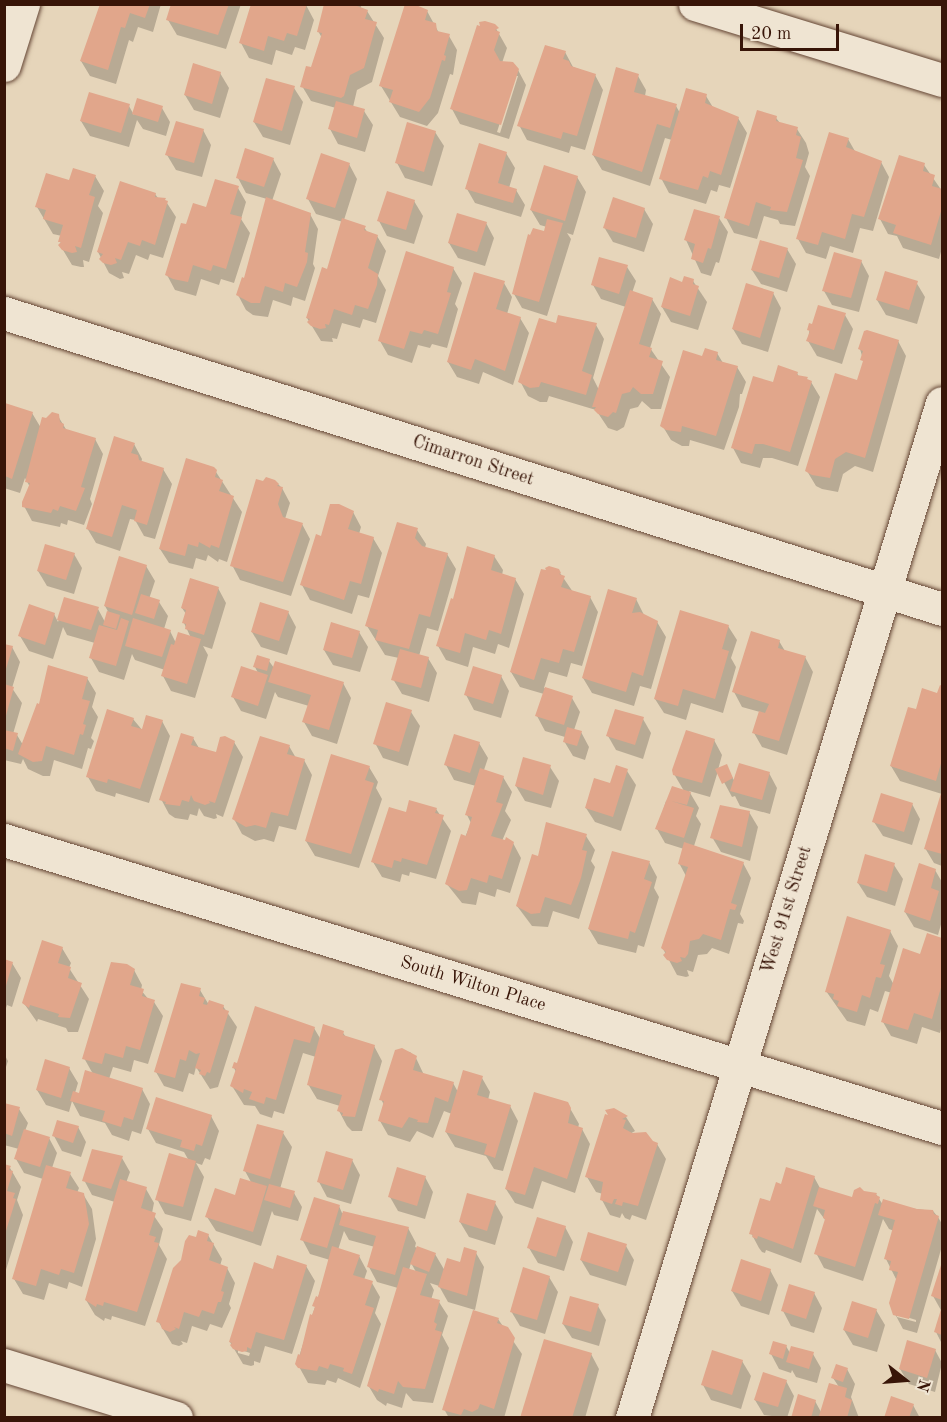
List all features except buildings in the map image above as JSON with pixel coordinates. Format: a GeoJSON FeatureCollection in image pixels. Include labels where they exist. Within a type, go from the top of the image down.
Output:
{"type":"FeatureCollection","features":[{"type":"Feature","properties":{"kind":"street"},"geometry":{"type":"LineString","coordinates":[[4,65],[23,4]]}},
{"type":"Feature","properties":{"kind":"street"},"geometry":{"type":"LineString","coordinates":[[695,4],[942,80]]}},
{"type":"Feature","properties":{"kind":"street","name":"Cimarron Street"},"geometry":{"type":"LineString","coordinates":[[4,313],[942,609]]}},
{"type":"Feature","properties":{"kind":"street","name":"West 91st Street"},"geometry":{"type":"LineString","coordinates":[[632,1418],[942,403]]}},
{"type":"Feature","properties":{"kind":"street","name":"South Wilton Place"},"geometry":{"type":"LineString","coordinates":[[4,840],[942,1128]]}},
{"type":"Feature","properties":{"kind":"street"},"geometry":{"type":"LineString","coordinates":[[4,1365],[124,1410],[176,1418]]}}]}
